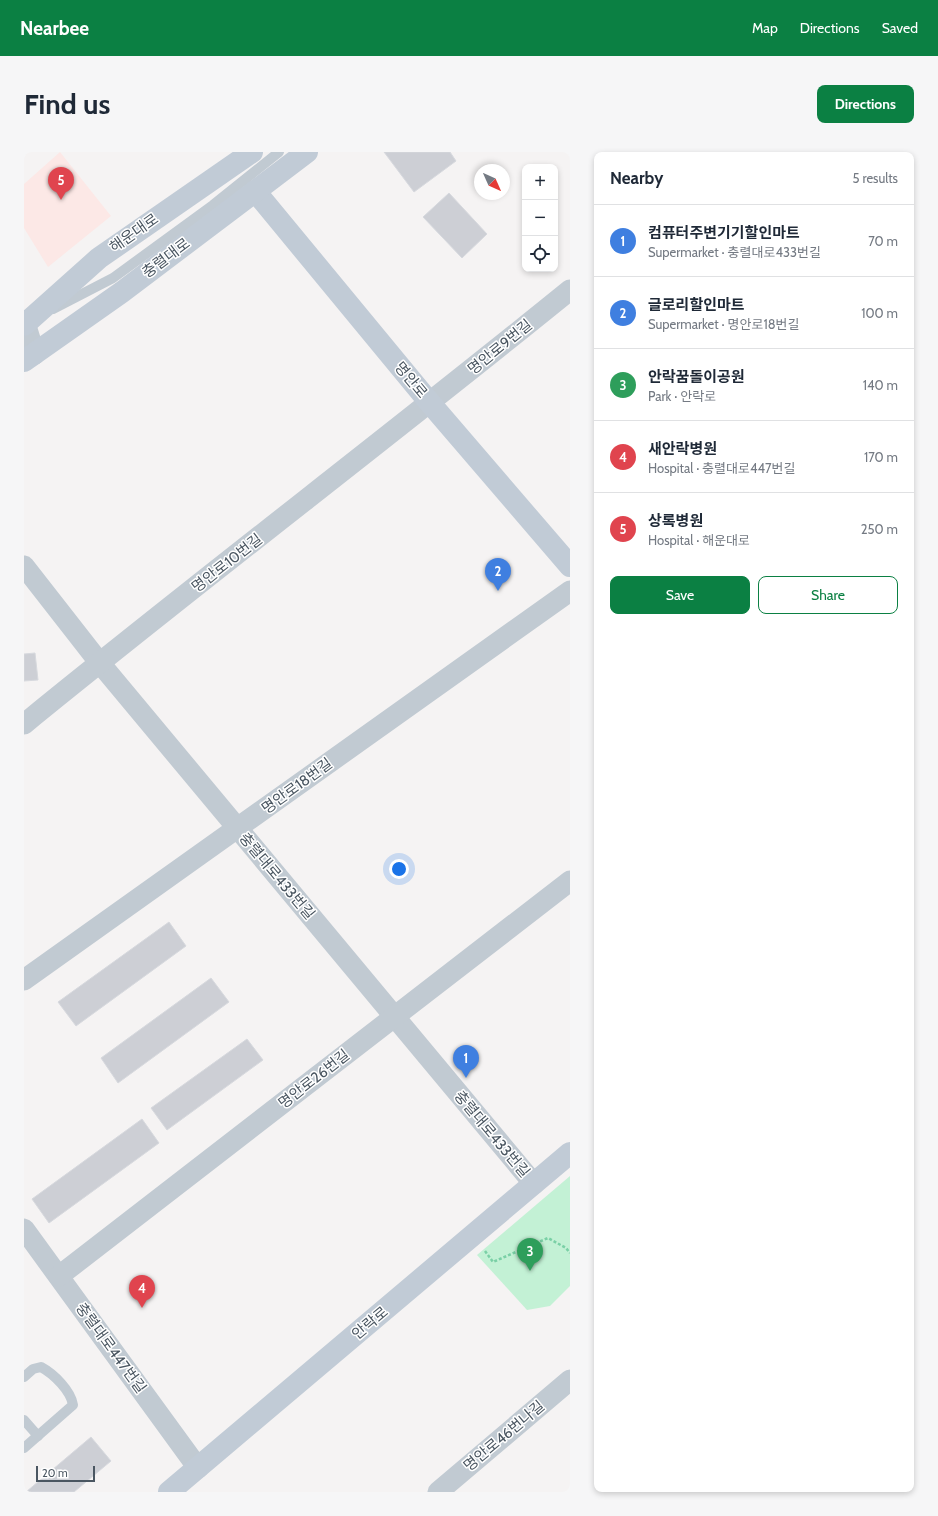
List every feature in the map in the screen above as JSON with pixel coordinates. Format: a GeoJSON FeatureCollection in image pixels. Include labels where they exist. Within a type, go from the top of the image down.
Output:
{"type":"FeatureCollection","features":[{"type":"Feature","properties":{"kind":"main road","name":"해운대로"},"geometry":{"type":"LineString","coordinates":[[24,323],[99,258],[252,152]]}},
{"type":"Feature","properties":{"kind":"main road","name":"충렬대로"},"geometry":{"type":"LineString","coordinates":[[29,358],[122,292],[307,152]]}},
{"type":"Feature","properties":{"kind":"main road","name":"명안로"},"geometry":{"type":"LineString","coordinates":[[255,191],[430,403],[570,566]]}},
{"type":"Feature","properties":{"kind":"main road","name":"안락로"},"geometry":{"type":"LineString","coordinates":[[169,1492],[570,1153]]}},
{"type":"Feature","properties":{"kind":"street","name":"명안로9번길"},"geometry":{"type":"LineString","coordinates":[[430,403],[570,290]]}},
{"type":"Feature","properties":{"kind":"street"},"geometry":{"type":"LineString","coordinates":[[24,323],[29,358]]}},
{"type":"Feature","properties":{"kind":"street","name":"명안로10번길"},"geometry":{"type":"LineString","coordinates":[[24,724],[99,662],[430,403]]}},
{"type":"Feature","properties":{"kind":"street","name":"충렬대로433번길"},"geometry":{"type":"LineString","coordinates":[[24,566],[99,662],[534,1184]]}},
{"type":"Feature","properties":{"kind":"street","name":"명안로18번길"},"geometry":{"type":"LineString","coordinates":[[24,980],[570,591]]}},
{"type":"Feature","properties":{"kind":"street","name":"명안로26번길"},"geometry":{"type":"LineString","coordinates":[[59,1276],[570,881]]}},
{"type":"Feature","properties":{"kind":"street","name":"충렬대로447번길"},"geometry":{"type":"LineString","coordinates":[[24,1229],[198,1468]]}},
{"type":"Feature","properties":{"kind":"street","name":"명안로46번나길"},"geometry":{"type":"LineString","coordinates":[[438,1492],[570,1380]]}},
{"type":"Feature","properties":{"kind":"lane"},"geometry":{"type":"LineString","coordinates":[[24,323],[113,278],[213,205],[279,152]]}},
{"type":"Feature","properties":{"kind":"lane"},"geometry":{"type":"LineString","coordinates":[[24,1377],[33,1369],[41,1367],[49,1371],[72,1397],[72,1405],[24,1448]]}},
{"type":"Feature","properties":{"kind":"lane"},"geometry":{"type":"LineString","coordinates":[[24,1420],[38,1436]]}},
{"type":"Feature","properties":{"kind":"path"},"geometry":{"type":"LineString","coordinates":[[482,1248],[494,1262],[548,1238],[566,1248],[570,1253]]}},
{"type":"Feature","properties":{"kind":"shaded area"},"geometry":{"type":"Polygon","coordinates":[[[60,152],[111,216],[48,267],[24,228],[24,184],[60,152]]]}},
{"type":"Feature","properties":{"kind":"green space"},"geometry":{"type":"Polygon","coordinates":[[[570,1176],[570,1286],[550,1306],[527,1310],[477,1255],[570,1176]]]}},
{"type":"Feature","properties":{"kind":"building"},"geometry":{"type":"Polygon","coordinates":[[[384,152],[450,152],[456,161],[414,192],[384,152]]]}},
{"type":"Feature","properties":{"kind":"building"},"geometry":{"type":"Polygon","coordinates":[[[449,193],[487,234],[462,258],[423,217],[449,193]]]}},
{"type":"Feature","properties":{"kind":"building"},"geometry":{"type":"Polygon","coordinates":[[[35,653],[38,680],[24,681],[24,654],[35,653]]]}},
{"type":"Feature","properties":{"kind":"building"},"geometry":{"type":"Polygon","coordinates":[[[169,922],[186,946],[76,1026],[58,1002],[169,922]]]}},
{"type":"Feature","properties":{"kind":"building"},"geometry":{"type":"Polygon","coordinates":[[[211,978],[229,1002],[118,1083],[101,1058],[211,978]]]}},
{"type":"Feature","properties":{"kind":"building"},"geometry":{"type":"Polygon","coordinates":[[[247,1039],[263,1060],[167,1130],[151,1108],[247,1039]]]}},
{"type":"Feature","properties":{"kind":"building"},"geometry":{"type":"Polygon","coordinates":[[[142,1119],[159,1143],[49,1223],[32,1199],[142,1119]]]}},
{"type":"Feature","properties":{"kind":"building"},"geometry":{"type":"Polygon","coordinates":[[[91,1437],[111,1461],[74,1492],[26,1492],[91,1437]]]}},
{"type":"Feature","properties":{"kind":"place","name":"상록병원"},"geometry":{"type":"Point","coordinates":[61,200]}},
{"type":"Feature","properties":{"kind":"place","name":"글로리할인마트"},"geometry":{"type":"Point","coordinates":[498,591]}},
{"type":"Feature","properties":{"kind":"place","name":"컴퓨터주변기기할인마트"},"geometry":{"type":"Point","coordinates":[466,1078]}},
{"type":"Feature","properties":{"kind":"place","name":"안락꿈돌이공원"},"geometry":{"type":"Point","coordinates":[530,1271]}},
{"type":"Feature","properties":{"kind":"place","name":"새안락병원"},"geometry":{"type":"Point","coordinates":[142,1308]}}]}
